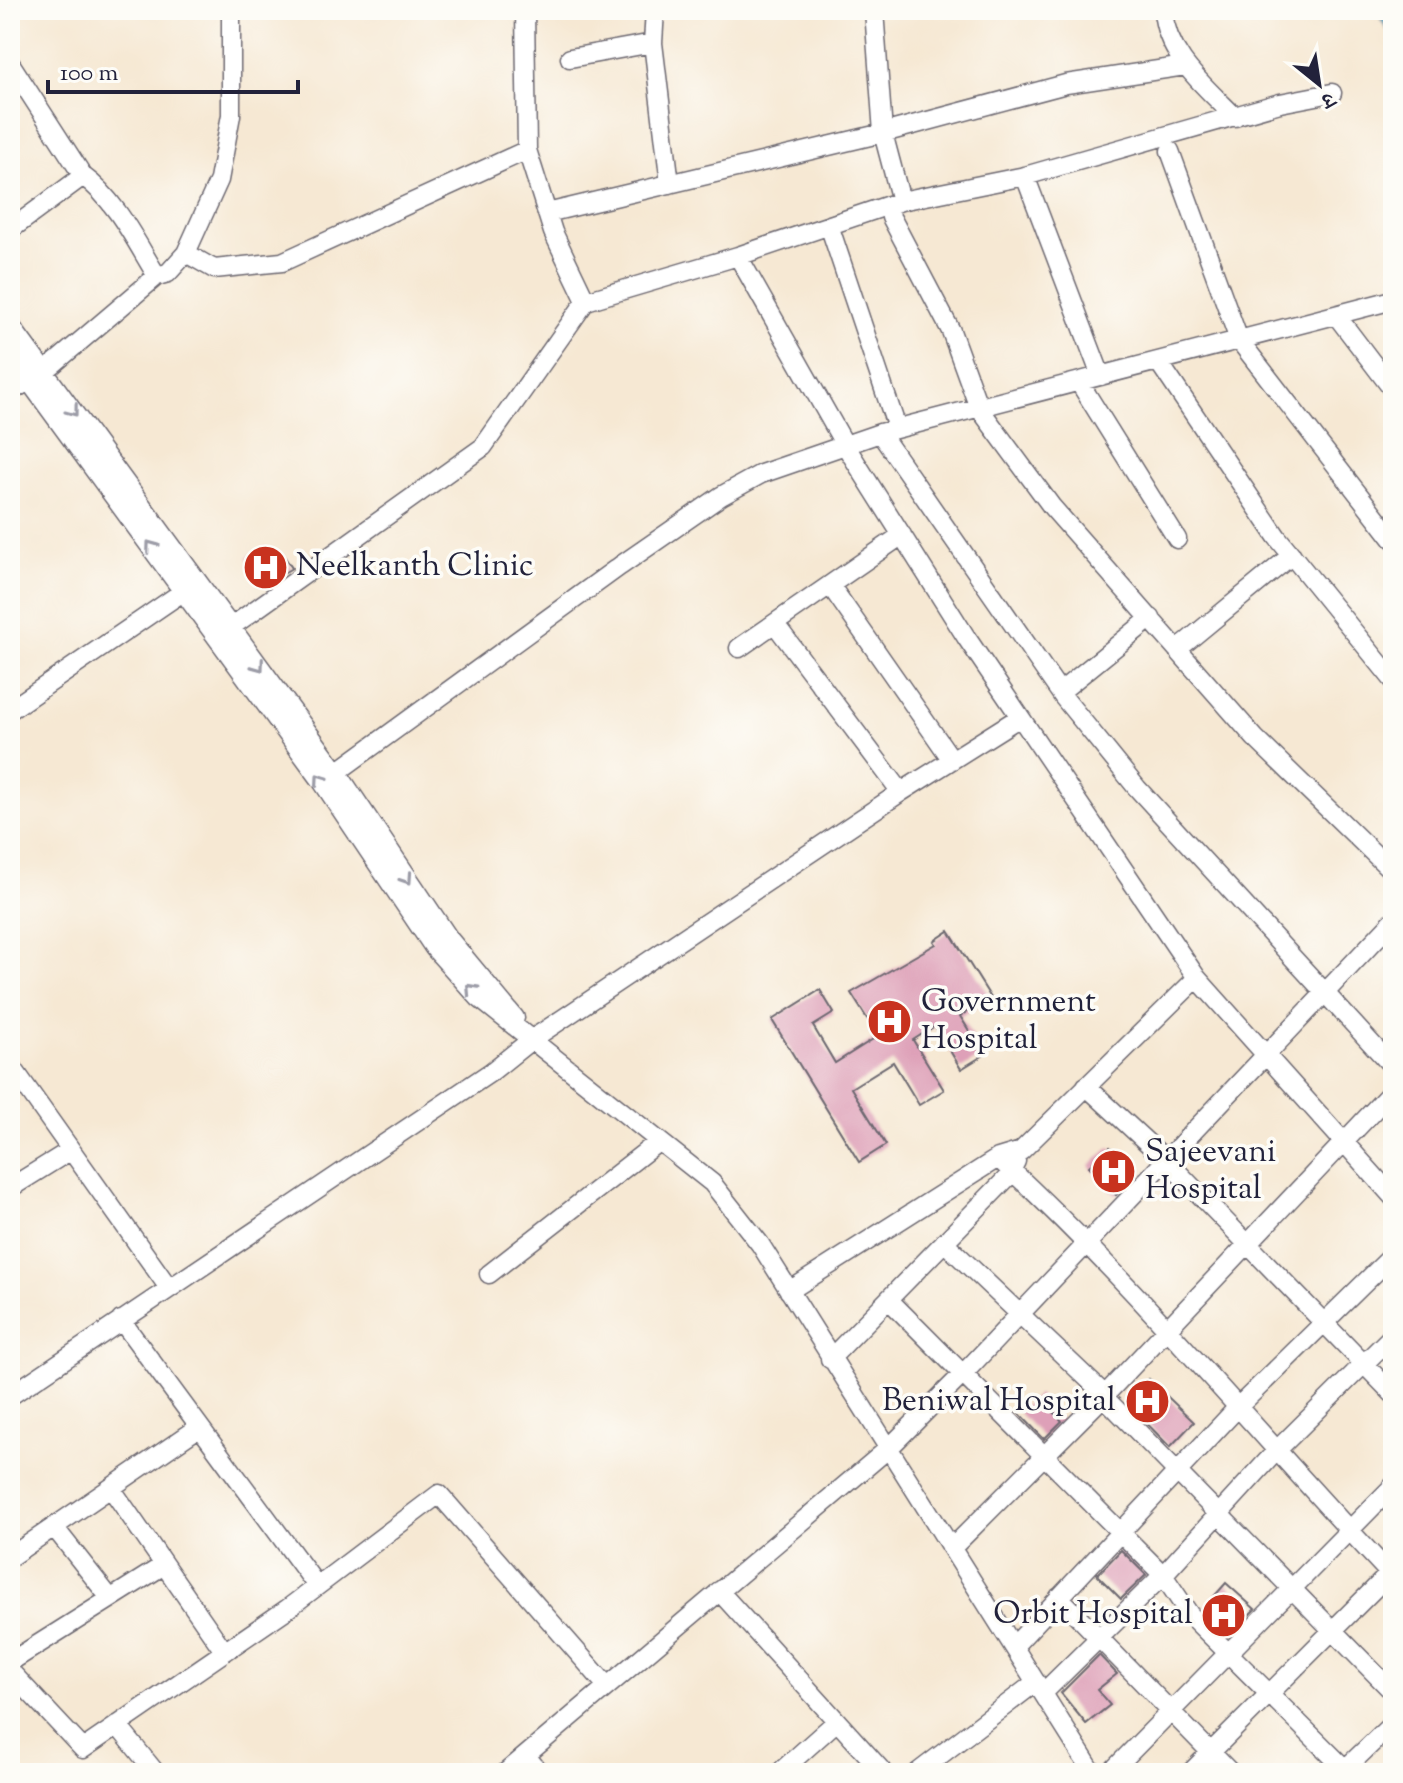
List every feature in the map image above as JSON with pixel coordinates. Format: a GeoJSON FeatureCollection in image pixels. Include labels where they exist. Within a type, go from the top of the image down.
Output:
{"type":"FeatureCollection","features":[{"type":"Feature","properties":{"kind":"street"},"geometry":{"type":"LineString","coordinates":[[10,392],[36,376],[157,276],[168,273],[186,253],[219,180],[227,141],[231,115],[231,10]]}},
{"type":"Feature","properties":{"kind":"street"},"geometry":{"type":"LineString","coordinates":[[525,10],[527,150],[547,213],[586,301]]}},
{"type":"Feature","properties":{"kind":"street"},"geometry":{"type":"LineString","coordinates":[[655,10],[653,43],[670,184]]}},
{"type":"Feature","properties":{"kind":"street"},"geometry":{"type":"LineString","coordinates":[[874,10],[883,133],[895,203],[891,217],[951,331],[979,408],[1052,507],[1255,738],[1393,872]]}},
{"type":"Feature","properties":{"kind":"street"},"geometry":{"type":"LineString","coordinates":[[1163,10],[1164,23],[1185,66],[1235,117]]}},
{"type":"Feature","properties":{"kind":"street"},"geometry":{"type":"LineString","coordinates":[[570,58],[653,43]]}},
{"type":"Feature","properties":{"kind":"street"},"geometry":{"type":"LineString","coordinates":[[10,63],[83,176],[124,223],[157,276]]}},
{"type":"Feature","properties":{"kind":"street"},"geometry":{"type":"LineString","coordinates":[[547,213],[883,133],[1066,84],[1185,66]]}},
{"type":"Feature","properties":{"kind":"street"},"geometry":{"type":"LineString","coordinates":[[231,627],[483,447],[586,301],[738,256],[895,203],[1025,176],[1332,93]]}},
{"type":"Feature","properties":{"kind":"street"},"geometry":{"type":"LineString","coordinates":[[186,253],[214,269],[282,262],[527,150]]}},
{"type":"Feature","properties":{"kind":"street"},"geometry":{"type":"LineString","coordinates":[[1170,151],[1239,340],[1393,539]]}},
{"type":"Feature","properties":{"kind":"street"},"geometry":{"type":"LineString","coordinates":[[10,230],[83,176]]}},
{"type":"Feature","properties":{"kind":"street"},"geometry":{"type":"LineString","coordinates":[[1025,176],[1101,376]]}},
{"type":"Feature","properties":{"kind":"street"},"geometry":{"type":"LineString","coordinates":[[829,225],[888,431],[1060,692],[1137,788],[1393,1067]]}},
{"type":"Feature","properties":{"kind":"street"},"geometry":{"type":"LineString","coordinates":[[738,256],[845,445],[902,535],[1020,717],[1197,978],[1264,1057],[1393,1197]]}},
{"type":"Feature","properties":{"kind":"street"},"geometry":{"type":"LineString","coordinates":[[337,772],[721,496],[761,474],[888,431],[1393,300]]}},
{"type":"Feature","properties":{"kind":"street"},"geometry":{"type":"LineString","coordinates":[[1336,315],[1393,390]]}},
{"type":"Feature","properties":{"kind":"street"},"geometry":{"type":"LineString","coordinates":[[10,325],[36,376],[184,591],[321,780],[434,948],[479,998],[712,1183],[760,1244],[1093,1773]]}},
{"type":"Feature","properties":{"kind":"street"},"geometry":{"type":"LineString","coordinates":[[10,355],[36,376],[231,627],[337,772],[450,940],[495,990],[531,1040]]}},
{"type":"Feature","properties":{"kind":"street"},"geometry":{"type":"LineString","coordinates":[[1158,361],[1292,555],[1393,680]]}},
{"type":"Feature","properties":{"kind":"street"},"geometry":{"type":"LineString","coordinates":[[1079,382],[1177,539]]}},
{"type":"Feature","properties":{"kind":"street"},"geometry":{"type":"LineString","coordinates":[[739,648],[902,535]]}},
{"type":"Feature","properties":{"kind":"street"},"geometry":{"type":"LineString","coordinates":[[1178,649],[1292,555]]}},
{"type":"Feature","properties":{"kind":"street"},"geometry":{"type":"LineString","coordinates":[[830,585],[952,760]]}},
{"type":"Feature","properties":{"kind":"street"},"geometry":{"type":"LineString","coordinates":[[10,710],[184,591]]}},
{"type":"Feature","properties":{"kind":"street"},"geometry":{"type":"LineString","coordinates":[[1060,692],[1151,618]]}},
{"type":"Feature","properties":{"kind":"street"},"geometry":{"type":"LineString","coordinates":[[775,624],[901,792]]}},
{"type":"Feature","properties":{"kind":"street"},"geometry":{"type":"LineString","coordinates":[[10,1396],[491,1072],[531,1040],[901,792],[1020,717]]}},
{"type":"Feature","properties":{"kind":"street"},"geometry":{"type":"LineString","coordinates":[[505,1773],[889,1448],[1393,921]]}},
{"type":"Feature","properties":{"kind":"street"},"geometry":{"type":"LineString","coordinates":[[789,1291],[1021,1151],[1197,978]]}},
{"type":"Feature","properties":{"kind":"street"},"geometry":{"type":"LineString","coordinates":[[10,1064],[169,1288]]}},
{"type":"Feature","properties":{"kind":"street"},"geometry":{"type":"LineString","coordinates":[[1086,1086],[1166,1160],[1393,1394]]}},
{"type":"Feature","properties":{"kind":"street"},"geometry":{"type":"LineString","coordinates":[[952,1548],[1104,1396],[1393,1090]]}},
{"type":"Feature","properties":{"kind":"street"},"geometry":{"type":"LineString","coordinates":[[489,1274],[658,1142]]}},
{"type":"Feature","properties":{"kind":"street"},"geometry":{"type":"LineString","coordinates":[[10,1188],[71,1150]]}},
{"type":"Feature","properties":{"kind":"street"},"geometry":{"type":"LineString","coordinates":[[830,1359],[944,1242],[1004,1164]]}},
{"type":"Feature","properties":{"kind":"street"},"geometry":{"type":"LineString","coordinates":[[1004,1164],[1087,1244],[1392,1574],[1190,1773]]}},
{"type":"Feature","properties":{"kind":"street"},"geometry":{"type":"LineString","coordinates":[[944,1242],[1104,1396],[1393,1692]]}},
{"type":"Feature","properties":{"kind":"street"},"geometry":{"type":"LineString","coordinates":[[1014,1646],[1239,1406],[1393,1255]]}},
{"type":"Feature","properties":{"kind":"street"},"geometry":{"type":"LineString","coordinates":[[889,1300],[1163,1575],[1190,1615],[1272,1693],[1345,1772],[1393,1723]]}},
{"type":"Feature","properties":{"kind":"street"},"geometry":{"type":"LineString","coordinates":[[121,1320],[317,1586]]}},
{"type":"Feature","properties":{"kind":"street"},"geometry":{"type":"LineString","coordinates":[[917,1773],[1040,1687],[1101,1636],[1163,1575],[1278,1449],[1393,1335]]}},
{"type":"Feature","properties":{"kind":"street"},"geometry":{"type":"LineString","coordinates":[[10,1557],[198,1428]]}},
{"type":"Feature","properties":{"kind":"street"},"geometry":{"type":"LineString","coordinates":[[1110,1773],[1230,1655],[1393,1486]]}},
{"type":"Feature","properties":{"kind":"street"},"geometry":{"type":"LineString","coordinates":[[111,1488],[224,1651]]}},
{"type":"Feature","properties":{"kind":"street"},"geometry":{"type":"LineString","coordinates":[[10,1671],[83,1749],[317,1586],[439,1494],[607,1686]]}},
{"type":"Feature","properties":{"kind":"street"},"geometry":{"type":"LineString","coordinates":[[54,1527],[110,1598]]}},
{"type":"Feature","properties":{"kind":"street"},"geometry":{"type":"LineString","coordinates":[[10,1662],[164,1565]]}},
{"type":"Feature","properties":{"kind":"street"},"geometry":{"type":"LineString","coordinates":[[719,1591],[884,1773]]}},
{"type":"Feature","properties":{"kind":"street"},"geometry":{"type":"LineString","coordinates":[[1059,1597],[1101,1636],[1231,1773]]}},
{"type":"Feature","properties":{"kind":"street"},"geometry":{"type":"LineString","coordinates":[[779,1773],[837,1721]]}},
{"type":"Feature","properties":{"kind":"street"},"geometry":{"type":"LineString","coordinates":[[117,1725],[156,1773]]}},
{"type":"Feature","properties":{"kind":"street"},"geometry":{"type":"LineString","coordinates":[[526,1756],[540,1773]]}},
{"type":"Feature","properties":{"kind":"water"},"geometry":{"type":"Polygon","coordinates":[[[1375,10],[1393,10],[1393,38],[1377,12],[1375,10]]]}},
{"type":"Feature","properties":{"kind":"building"},"geometry":{"type":"Polygon","coordinates":[[[266,546],[274,561],[283,555],[292,568],[269,581],[258,577],[247,557],[266,546]]]}},
{"type":"Feature","properties":{"kind":"building"},"geometry":{"type":"Polygon","coordinates":[[[949,931],[991,998],[960,1016],[984,1055],[961,1069],[935,1026],[913,1040],[944,1090],[919,1105],[893,1062],[851,1088],[886,1145],[859,1162],[772,1020],[820,990],[834,1013],[813,1026],[835,1063],[878,1036],[851,993],[936,944],[934,941],[949,931]]]}},
{"type":"Feature","properties":{"kind":"building"},"geometry":{"type":"Polygon","coordinates":[[[1110,1147],[1136,1175],[1116,1195],[1089,1166],[1110,1147]]]}},
{"type":"Feature","properties":{"kind":"building"},"geometry":{"type":"Polygon","coordinates":[[[1149,1379],[1194,1422],[1170,1447],[1127,1403],[1149,1379]]]}},
{"type":"Feature","properties":{"kind":"building"},"geometry":{"type":"Polygon","coordinates":[[[1038,1394],[1062,1421],[1044,1439],[1018,1412],[1038,1394]]]}},
{"type":"Feature","properties":{"kind":"building"},"geometry":{"type":"Polygon","coordinates":[[[1121,1550],[1146,1575],[1121,1599],[1097,1575],[1121,1550]]]}},
{"type":"Feature","properties":{"kind":"building"},"geometry":{"type":"Polygon","coordinates":[[[1226,1583],[1255,1609],[1228,1636],[1202,1610],[1226,1583]]]}},
{"type":"Feature","properties":{"kind":"building"},"geometry":{"type":"Polygon","coordinates":[[[1099,1655],[1117,1674],[1097,1690],[1110,1705],[1086,1724],[1061,1693],[1099,1655]]]}},
{"type":"Feature","properties":{"kind":"place","name":"Neelkanth Clinic"},"geometry":{"type":"Point","coordinates":[265,567]}},
{"type":"Feature","properties":{"kind":"place","name":"Government Hospital"},"geometry":{"type":"Point","coordinates":[890,1021]}},
{"type":"Feature","properties":{"kind":"place","name":"Sajeevani Hospital"},"geometry":{"type":"Point","coordinates":[1114,1171]}},
{"type":"Feature","properties":{"kind":"place","name":"Beniwal Hospital"},"geometry":{"type":"Point","coordinates":[1147,1402]}},
{"type":"Feature","properties":{"kind":"place","name":"Orbit Hospital"},"geometry":{"type":"Point","coordinates":[1224,1615]}}]}
